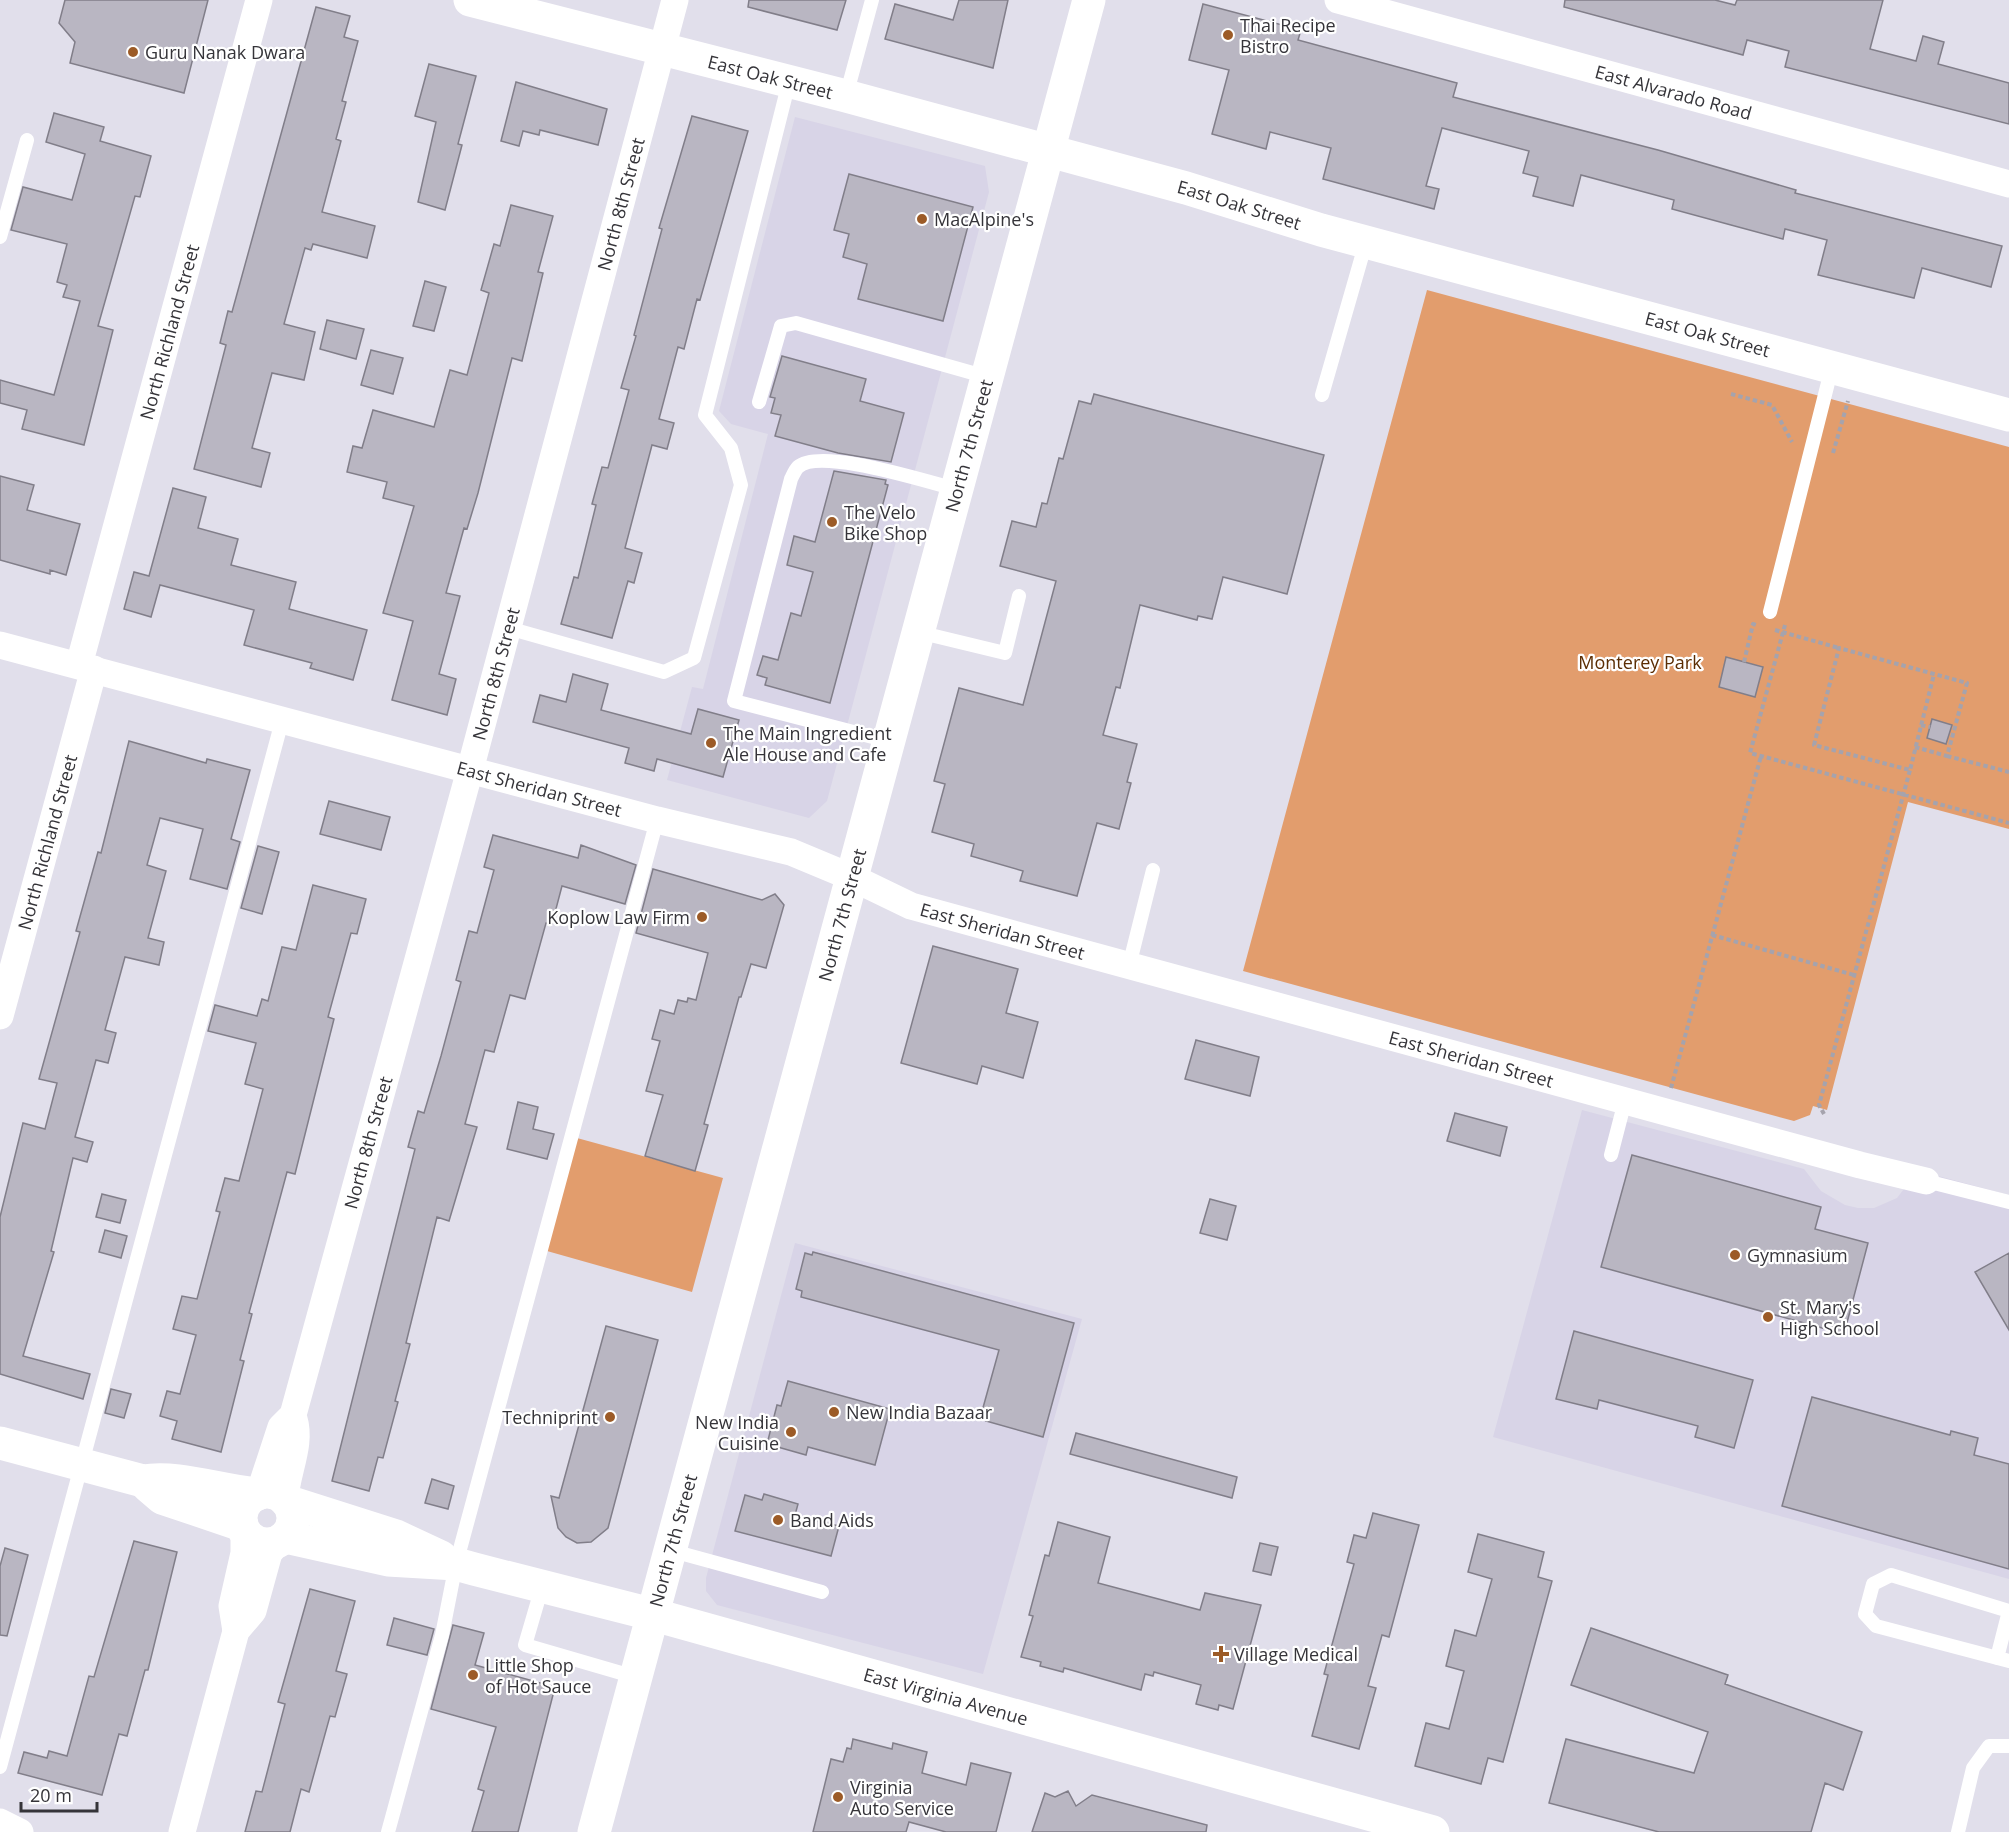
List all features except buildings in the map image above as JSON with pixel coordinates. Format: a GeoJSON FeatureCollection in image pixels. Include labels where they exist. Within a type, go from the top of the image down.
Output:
{"type":"FeatureCollection","features":[{"type":"Feature","properties":{"kind":"street","name":"North Richland Street"},"geometry":{"type":"LineString","coordinates":[[0,1016],[86,667],[259,0]]}},
{"type":"Feature","properties":{"kind":"street","name":"East Oak Street"},"geometry":{"type":"LineString","coordinates":[[472,0],[846,96],[1186,188],[1366,242],[2009,415]]}},
{"type":"Feature","properties":{"kind":"street","name":"North 8th Street"},"geometry":{"type":"LineString","coordinates":[[272,1497],[285,1484],[298,1432],[293,1415],[470,770],[675,0]]}},
{"type":"Feature","properties":{"kind":"street","name":"North 7th Street"},"geometry":{"type":"LineString","coordinates":[[594,1832],[651,1614],[1089,0]]}},
{"type":"Feature","properties":{"kind":"street","name":"East Alvarado Road"},"geometry":{"type":"LineString","coordinates":[[1338,0],[2009,184]]}},
{"type":"Feature","properties":{"kind":"street","name":"East Sheridan Street"},"geometry":{"type":"LineString","coordinates":[[0,645],[657,820],[791,852],[851,877],[911,906],[1625,1101],[1926,1180]]}},
{"type":"Feature","properties":{"kind":"street","name":"East Virginia Avenue"},"geometry":{"type":"LineString","coordinates":[[0,1443],[143,1481],[162,1498],[243,1528]]}},
{"type":"Feature","properties":{"kind":"street","name":"East Virginia Avenue"},"geometry":{"type":"LineString","coordinates":[[143,1481],[163,1477],[230,1492],[272,1497],[396,1536],[456,1564],[651,1614],[1433,1832]]}},
{"type":"Feature","properties":{"kind":"street"},"geometry":{"type":"LineString","coordinates":[[182,1832],[236,1631],[232,1606],[244,1553],[241,1514],[246,1504],[272,1497],[293,1515],[290,1530],[269,1553],[253,1611],[236,1631]]}},
{"type":"Feature","properties":{"kind":"street"},"geometry":{"type":"LineString","coordinates":[[243,1528],[249,1537],[263,1544],[282,1539]]}},
{"type":"Feature","properties":{"kind":"street","name":"East Virginia Avenue"},"geometry":{"type":"LineString","coordinates":[[282,1539],[388,1560],[456,1564]]}},
{"type":"Feature","properties":{"kind":"street"},"geometry":{"type":"LineString","coordinates":[[0,1822],[20,1832]]}},
{"type":"Feature","properties":{"kind":"lane"},"geometry":{"type":"LineString","coordinates":[[846,96],[872,0]]}},
{"type":"Feature","properties":{"kind":"lane"},"geometry":{"type":"LineString","coordinates":[[508,628],[664,672],[694,657],[741,484],[731,448],[705,415],[789,82]]}},
{"type":"Feature","properties":{"kind":"lane"},"geometry":{"type":"LineString","coordinates":[[0,237],[27,140]]}},
{"type":"Feature","properties":{"kind":"lane"},"geometry":{"type":"LineString","coordinates":[[1322,395],[1366,242]]}},
{"type":"Feature","properties":{"kind":"lane"},"geometry":{"type":"LineString","coordinates":[[759,402],[781,326],[796,323],[987,377]]}},
{"type":"Feature","properties":{"kind":"lane"},"geometry":{"type":"LineString","coordinates":[[1770,612],[1832,367]]}},
{"type":"Feature","properties":{"kind":"lane"},"geometry":{"type":"LineString","coordinates":[[888,741],[734,701],[791,479],[799,466],[813,461],[836,460],[956,489]]}},
{"type":"Feature","properties":{"kind":"lane"},"geometry":{"type":"LineString","coordinates":[[918,632],[1005,653],[1019,596]]}},
{"type":"Feature","properties":{"kind":"lane"},"geometry":{"type":"LineString","coordinates":[[0,1767],[282,721]]}},
{"type":"Feature","properties":{"kind":"lane"},"geometry":{"type":"LineString","coordinates":[[388,1832],[442,1635],[456,1564],[657,820]]}},
{"type":"Feature","properties":{"kind":"lane"},"geometry":{"type":"LineString","coordinates":[[1129,966],[1153,870]]}},
{"type":"Feature","properties":{"kind":"lane"},"geometry":{"type":"LineString","coordinates":[[1611,1155],[1625,1101]]}},
{"type":"Feature","properties":{"kind":"lane","name":"East Sheridan Street"},"geometry":{"type":"LineString","coordinates":[[1926,1180],[2009,1202]]}},
{"type":"Feature","properties":{"kind":"lane"},"geometry":{"type":"LineString","coordinates":[[669,1550],[822,1592]]}},
{"type":"Feature","properties":{"kind":"lane"},"geometry":{"type":"LineString","coordinates":[[1891,1575],[2009,1611],[2003,1659],[1876,1626],[1865,1614],[1873,1584],[1891,1575]]}},
{"type":"Feature","properties":{"kind":"lane"},"geometry":{"type":"LineString","coordinates":[[542,1587],[525,1645],[635,1677]]}},
{"type":"Feature","properties":{"kind":"lane"},"geometry":{"type":"LineString","coordinates":[[1958,1832],[1973,1768],[1978,1759],[1989,1746],[2009,1746]]}},
{"type":"Feature","properties":{"kind":"path"},"geometry":{"type":"LineString","coordinates":[[1731,394],[1772,405],[1792,440],[1787,460],[1807,467]]}},
{"type":"Feature","properties":{"kind":"path"},"geometry":{"type":"LineString","coordinates":[[1744,662],[1753,624],[1763,627]]}},
{"type":"Feature","properties":{"kind":"path"},"geometry":{"type":"LineString","coordinates":[[1773,630],[1967,682],[1947,756]]}},
{"type":"Feature","properties":{"kind":"path"},"geometry":{"type":"LineString","coordinates":[[1783,633],[1750,753],[2009,824]]}},
{"type":"Feature","properties":{"kind":"path"},"geometry":{"type":"LineString","coordinates":[[1839,648],[1814,745],[1910,770]]}},
{"type":"Feature","properties":{"kind":"path"},"geometry":{"type":"LineString","coordinates":[[1824,1114],[1820,1105],[1934,674]]}},
{"type":"Feature","properties":{"kind":"path"},"geometry":{"type":"LineString","coordinates":[[1921,725],[1930,727]]}},
{"type":"Feature","properties":{"kind":"path"},"geometry":{"type":"LineString","coordinates":[[1915,747],[2009,772]]}},
{"type":"Feature","properties":{"kind":"path"},"geometry":{"type":"LineString","coordinates":[[1670,1091],[1761,756]]}},
{"type":"Feature","properties":{"kind":"path"},"geometry":{"type":"LineString","coordinates":[[1712,935],[1854,975]]}},
{"type":"Feature","properties":{"kind":"shaded area"},"geometry":{"type":"Polygon","coordinates":[[[795,117],[985,166],[989,192],[827,801],[809,818],[667,780],[692,687],[703,689],[768,434],[731,424],[719,411],[795,117]]]}},
{"type":"Feature","properties":{"kind":"shaded area","name":"St. Mary's High School"},"geometry":{"type":"Polygon","coordinates":[[[1582,1110],[1804,1169],[1821,1191],[1845,1205],[1858,1208],[1874,1208],[1897,1198],[1907,1185],[1912,1169],[2009,1195],[2009,1579],[1493,1437],[1582,1110]]]}},
{"type":"Feature","properties":{"kind":"shaded area"},"geometry":{"type":"Polygon","coordinates":[[[795,1243],[1082,1319],[983,1674],[717,1605],[706,1591],[706,1578],[795,1243]]]}},
{"type":"Feature","properties":{"kind":"green space","name":"Monterey Park"},"geometry":{"type":"Polygon","coordinates":[[[1427,290],[2009,447],[2009,829],[1908,802],[1827,1110],[1813,1106],[1810,1115],[1794,1121],[1243,971],[1427,290]]]}},
{"type":"Feature","properties":{"kind":"green space"},"geometry":{"type":"Polygon","coordinates":[[[577,1138],[723,1178],[692,1292],[547,1251],[577,1138]]]}},
{"type":"Feature","properties":{"kind":"place","name":"Thai Recipe Bistro"},"geometry":{"type":"Point","coordinates":[1228,35]}},
{"type":"Feature","properties":{"kind":"place","name":"Guru Nanak Dwara"},"geometry":{"type":"Point","coordinates":[133,52]}},
{"type":"Feature","properties":{"kind":"place","name":"MacAlpine's"},"geometry":{"type":"Point","coordinates":[922,219]}},
{"type":"Feature","properties":{"kind":"place","name":"The Velo Bike Shop"},"geometry":{"type":"Point","coordinates":[832,522]}},
{"type":"Feature","properties":{"kind":"place","name":"The Main Ingredient Ale House and Cafe"},"geometry":{"type":"Point","coordinates":[711,743]}},
{"type":"Feature","properties":{"kind":"place","name":"Koplow Law Firm"},"geometry":{"type":"Point","coordinates":[702,917]}},
{"type":"Feature","properties":{"kind":"place","name":"Gymnasium"},"geometry":{"type":"Point","coordinates":[1735,1255]}},
{"type":"Feature","properties":{"kind":"place","name":"St. Mary's High School"},"geometry":{"type":"Point","coordinates":[1768,1317]}},
{"type":"Feature","properties":{"kind":"place","name":"New India Bazaar"},"geometry":{"type":"Point","coordinates":[834,1412]}},
{"type":"Feature","properties":{"kind":"place","name":"Techniprint"},"geometry":{"type":"Point","coordinates":[610,1417]}},
{"type":"Feature","properties":{"kind":"place","name":"New India Cuisine"},"geometry":{"type":"Point","coordinates":[791,1432]}},
{"type":"Feature","properties":{"kind":"place","name":"Band Aids"},"geometry":{"type":"Point","coordinates":[778,1520]}},
{"type":"Feature","properties":{"kind":"place","name":"Village Medical"},"geometry":{"type":"Point","coordinates":[1221,1654]}},
{"type":"Feature","properties":{"kind":"place","name":"Little Shop of Hot Sauce"},"geometry":{"type":"Point","coordinates":[473,1675]}},
{"type":"Feature","properties":{"kind":"place","name":"Virginia Auto Service"},"geometry":{"type":"Point","coordinates":[838,1797]}}]}
